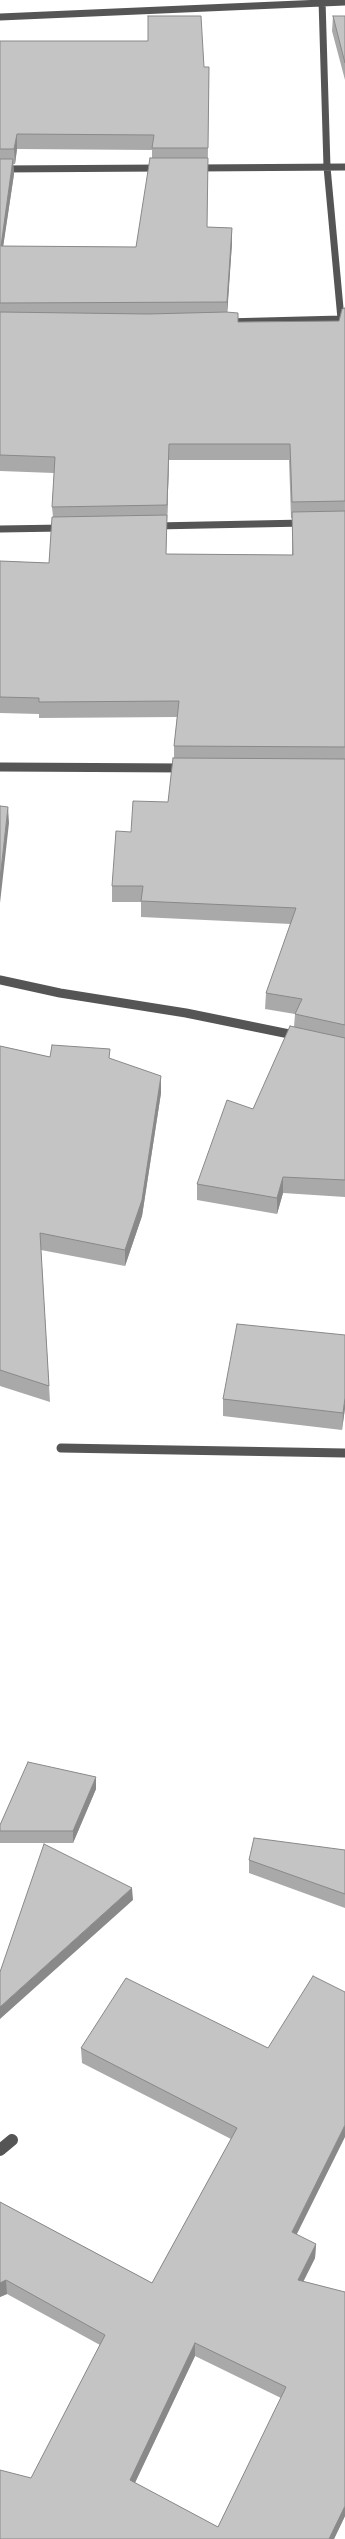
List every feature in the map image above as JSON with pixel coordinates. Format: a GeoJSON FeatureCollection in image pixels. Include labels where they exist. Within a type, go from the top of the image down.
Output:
{"type":"FeatureCollection","features":[{"type":"Feature","properties":{"kind":"street"},"geometry":{"type":"LineString","coordinates":[[218,322],[343,319],[327,167],[322,2]]}},
{"type":"Feature","properties":{"kind":"street"},"geometry":{"type":"LineString","coordinates":[[0,17],[345,2]]}},
{"type":"Feature","properties":{"kind":"street"},"geometry":{"type":"LineString","coordinates":[[192,168],[345,167]]}},
{"type":"Feature","properties":{"kind":"street"},"geometry":{"type":"LineString","coordinates":[[0,169],[168,168]]}},
{"type":"Feature","properties":{"kind":"street"},"geometry":{"type":"LineString","coordinates":[[149,526],[314,523]]}},
{"type":"Feature","properties":{"kind":"street"},"geometry":{"type":"LineString","coordinates":[[0,529],[71,528]]}},
{"type":"Feature","properties":{"kind":"street"},"geometry":{"type":"LineString","coordinates":[[0,767],[196,768]]}},
{"type":"Feature","properties":{"kind":"street"},"geometry":{"type":"LineString","coordinates":[[0,980],[60,993],[186,1013],[311,1039]]}},
{"type":"Feature","properties":{"kind":"street"},"geometry":{"type":"LineString","coordinates":[[61,1448],[345,1453]]}},
{"type":"Feature","properties":{"kind":"street"},"geometry":{"type":"LineString","coordinates":[[0,2150],[12,2140]]}},
{"type":"Feature","properties":{"kind":"building"},"geometry":{"type":"Polygon","coordinates":[[[148,16],[201,16],[204,67],[209,67],[208,148],[152,148],[154,135],[17,134],[14,149],[0,149],[0,41],[148,41],[148,16]]]}},
{"type":"Feature","properties":{"kind":"building"},"geometry":{"type":"Polygon","coordinates":[[[333,16],[345,16],[345,63],[333,16]]]}},
{"type":"Feature","properties":{"kind":"building"},"geometry":{"type":"Polygon","coordinates":[[[150,158],[208,158],[207,227],[232,228],[227,302],[0,303],[0,159],[13,159],[1,246],[136,247],[150,158]]]}},
{"type":"Feature","properties":{"kind":"building"},"geometry":{"type":"Polygon","coordinates":[[[345,308],[345,501],[292,502],[290,444],[169,444],[167,505],[52,507],[55,457],[0,455],[0,312],[148,314],[226,312],[238,313],[238,322],[339,321],[342,309],[345,308]]]}},
{"type":"Feature","properties":{"kind":"building"},"geometry":{"type":"Polygon","coordinates":[[[345,511],[345,747],[174,746],[179,701],[39,702],[39,698],[0,697],[0,561],[49,563],[52,517],[167,515],[166,554],[293,555],[292,512],[345,511]]]}},
{"type":"Feature","properties":{"kind":"building"},"geometry":{"type":"Polygon","coordinates":[[[173,758],[345,759],[345,1025],[295,1014],[302,999],[266,993],[296,908],[141,901],[143,886],[112,886],[116,831],[131,832],[133,801],[168,802],[173,758]]]}},
{"type":"Feature","properties":{"kind":"building"},"geometry":{"type":"Polygon","coordinates":[[[0,806],[8,807],[0,879],[0,806]]]}},
{"type":"Feature","properties":{"kind":"building"},"geometry":{"type":"Polygon","coordinates":[[[290,1026],[345,1038],[345,1180],[283,1177],[277,1198],[197,1184],[227,1100],[253,1109],[290,1026]]]}},
{"type":"Feature","properties":{"kind":"building"},"geometry":{"type":"Polygon","coordinates":[[[52,1045],[110,1049],[109,1058],[161,1076],[142,1200],[125,1250],[40,1233],[49,1386],[0,1370],[0,1046],[50,1057],[52,1045]]]}},
{"type":"Feature","properties":{"kind":"building"},"geometry":{"type":"Polygon","coordinates":[[[237,1324],[345,1335],[345,1398],[343,1413],[223,1399],[237,1324]]]}},
{"type":"Feature","properties":{"kind":"building"},"geometry":{"type":"Polygon","coordinates":[[[28,1762],[96,1777],[73,1831],[0,1831],[0,1825],[28,1762]]]}},
{"type":"Feature","properties":{"kind":"building"},"geometry":{"type":"Polygon","coordinates":[[[254,1838],[345,1850],[345,1894],[249,1860],[254,1838]]]}},
{"type":"Feature","properties":{"kind":"building"},"geometry":{"type":"Polygon","coordinates":[[[44,1844],[132,1888],[0,2007],[0,1972],[44,1844]]]}},
{"type":"Feature","properties":{"kind":"building"},"geometry":{"type":"Polygon","coordinates":[[[313,1976],[345,1992],[345,2125],[292,2232],[316,2244],[298,2280],[345,2292],[345,2506],[329,2539],[0,2539],[0,2470],[31,2478],[105,2335],[6,2280],[0,2283],[0,2202],[152,2283],[237,2128],[81,2048],[126,1978],[268,2048],[313,1976]],[[195,2343],[130,2480],[218,2527],[286,2387],[195,2343]]]}}]}
